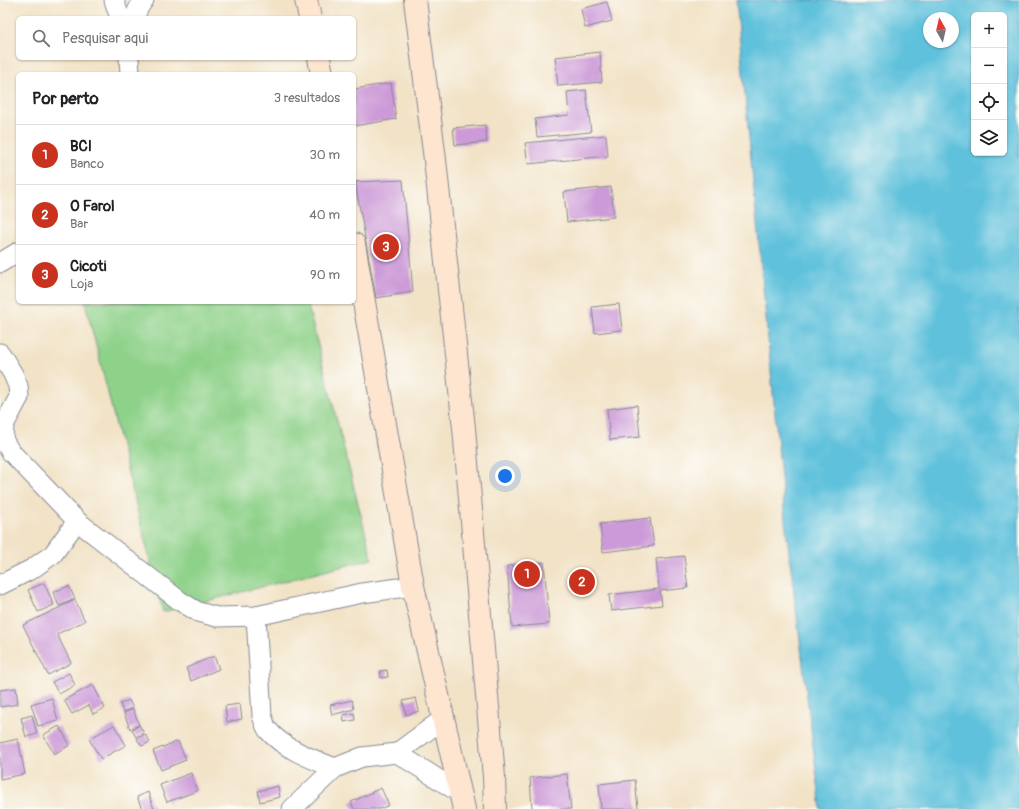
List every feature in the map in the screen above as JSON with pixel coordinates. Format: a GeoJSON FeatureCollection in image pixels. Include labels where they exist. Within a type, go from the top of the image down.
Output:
{"type":"FeatureCollection","features":[{"type":"Feature","properties":{"kind":"street"},"geometry":{"type":"LineString","coordinates":[[114,0],[119,16]]}},
{"type":"Feature","properties":{"kind":"street"},"geometry":{"type":"LineString","coordinates":[[135,16],[144,0]]}},
{"type":"Feature","properties":{"kind":"street"},"geometry":{"type":"LineString","coordinates":[[306,0],[310,16]]}},
{"type":"Feature","properties":{"kind":"street"},"geometry":{"type":"LineString","coordinates":[[415,0],[435,160],[464,428],[494,777],[495,809]]}},
{"type":"Feature","properties":{"kind":"street"},"geometry":{"type":"LineString","coordinates":[[129,60],[130,72]]}},
{"type":"Feature","properties":{"kind":"street"},"geometry":{"type":"LineString","coordinates":[[319,60],[322,72]]}},
{"type":"Feature","properties":{"kind":"street"},"geometry":{"type":"LineString","coordinates":[[0,263],[16,253]]}},
{"type":"Feature","properties":{"kind":"street"},"geometry":{"type":"LineString","coordinates":[[356,256],[413,586],[462,801]]}},
{"type":"Feature","properties":{"kind":"street"},"geometry":{"type":"LineString","coordinates":[[0,353],[13,374],[18,386],[19,397],[4,425],[3,439],[10,451],[77,520],[180,602],[198,612],[217,617],[256,616],[362,593],[413,586]]}},
{"type":"Feature","properties":{"kind":"street"},"geometry":{"type":"LineString","coordinates":[[0,584],[32,569],[53,554],[77,520]]}},
{"type":"Feature","properties":{"kind":"street"},"geometry":{"type":"LineString","coordinates":[[256,616],[262,716],[267,730],[303,756],[335,768]]}},
{"type":"Feature","properties":{"kind":"street"},"geometry":{"type":"LineString","coordinates":[[292,809],[335,768],[362,757],[397,753],[443,720]]}},
{"type":"Feature","properties":{"kind":"street"},"geometry":{"type":"LineString","coordinates":[[397,753],[462,801]]}},
{"type":"Feature","properties":{"kind":"green space"},"geometry":{"type":"Polygon","coordinates":[[[86,304],[308,304],[372,559],[163,612],[86,304]]]}},
{"type":"Feature","properties":{"kind":"water"},"geometry":{"type":"Polygon","coordinates":[[[736,0],[1019,0],[1019,809],[821,809],[785,520],[736,0]]]}},
{"type":"Feature","properties":{"kind":"building"},"geometry":{"type":"Polygon","coordinates":[[[607,2],[612,21],[585,28],[581,9],[607,2]]]}},
{"type":"Feature","properties":{"kind":"building"},"geometry":{"type":"Polygon","coordinates":[[[600,52],[602,82],[558,86],[555,57],[600,52]]]}},
{"type":"Feature","properties":{"kind":"building"},"geometry":{"type":"Polygon","coordinates":[[[391,83],[396,119],[356,126],[356,89],[391,83]]]}},
{"type":"Feature","properties":{"kind":"building"},"geometry":{"type":"Polygon","coordinates":[[[586,90],[591,132],[537,137],[535,119],[569,115],[567,92],[586,90]]]}},
{"type":"Feature","properties":{"kind":"building"},"geometry":{"type":"Polygon","coordinates":[[[485,125],[487,142],[455,145],[453,128],[485,125]]]}},
{"type":"Feature","properties":{"kind":"building"},"geometry":{"type":"Polygon","coordinates":[[[606,135],[608,156],[528,164],[525,143],[606,135]]]}},
{"type":"Feature","properties":{"kind":"building"},"geometry":{"type":"Polygon","coordinates":[[[403,180],[413,292],[376,298],[356,182],[403,180]]]}},
{"type":"Feature","properties":{"kind":"building"},"geometry":{"type":"Polygon","coordinates":[[[611,187],[614,217],[567,222],[564,192],[611,187]]]}},
{"type":"Feature","properties":{"kind":"building"},"geometry":{"type":"Polygon","coordinates":[[[619,304],[622,330],[595,333],[592,307],[619,304]]]}},
{"type":"Feature","properties":{"kind":"building"},"geometry":{"type":"Polygon","coordinates":[[[637,405],[640,437],[610,440],[607,409],[637,405]]]}},
{"type":"Feature","properties":{"kind":"building"},"geometry":{"type":"Polygon","coordinates":[[[650,518],[654,546],[603,552],[600,524],[650,518]]]}},
{"type":"Feature","properties":{"kind":"building"},"geometry":{"type":"Polygon","coordinates":[[[684,556],[688,588],[660,591],[662,605],[611,611],[609,595],[659,589],[656,559],[684,556]]]}},
{"type":"Feature","properties":{"kind":"building"},"geometry":{"type":"Polygon","coordinates":[[[544,562],[549,624],[512,627],[507,566],[544,562]]]}},
{"type":"Feature","properties":{"kind":"building"},"geometry":{"type":"Polygon","coordinates":[[[44,583],[54,605],[38,612],[28,590],[44,583]]]}},
{"type":"Feature","properties":{"kind":"building"},"geometry":{"type":"Polygon","coordinates":[[[69,586],[75,599],[59,606],[53,592],[69,586]]]}},
{"type":"Feature","properties":{"kind":"building"},"geometry":{"type":"Polygon","coordinates":[[[75,600],[85,621],[57,634],[71,663],[48,675],[23,625],[75,600]]]}},
{"type":"Feature","properties":{"kind":"building"},"geometry":{"type":"Polygon","coordinates":[[[214,656],[219,669],[191,681],[186,668],[214,656]]]}},
{"type":"Feature","properties":{"kind":"building"},"geometry":{"type":"Polygon","coordinates":[[[387,670],[388,677],[381,678],[380,671],[387,670]]]}},
{"type":"Feature","properties":{"kind":"building"},"geometry":{"type":"Polygon","coordinates":[[[69,673],[75,685],[59,694],[52,682],[69,673]]]}},
{"type":"Feature","properties":{"kind":"building"},"geometry":{"type":"Polygon","coordinates":[[[93,685],[105,708],[93,714],[89,705],[72,714],[64,700],[93,685]]]}},
{"type":"Feature","properties":{"kind":"building"},"geometry":{"type":"Polygon","coordinates":[[[16,688],[18,704],[0,707],[0,690],[16,688]]]}},
{"type":"Feature","properties":{"kind":"building"},"geometry":{"type":"Polygon","coordinates":[[[52,698],[58,721],[38,726],[31,704],[52,698]]]}},
{"type":"Feature","properties":{"kind":"building"},"geometry":{"type":"Polygon","coordinates":[[[416,698],[419,711],[406,715],[403,701],[416,698]]]}},
{"type":"Feature","properties":{"kind":"building"},"geometry":{"type":"Polygon","coordinates":[[[129,700],[133,708],[123,712],[120,704],[129,700]]]}},
{"type":"Feature","properties":{"kind":"building"},"geometry":{"type":"Polygon","coordinates":[[[352,700],[354,709],[332,715],[330,705],[352,700]]]}},
{"type":"Feature","properties":{"kind":"building"},"geometry":{"type":"Polygon","coordinates":[[[240,704],[242,719],[227,722],[225,706],[240,704]]]}},
{"type":"Feature","properties":{"kind":"building"},"geometry":{"type":"Polygon","coordinates":[[[133,709],[139,725],[130,729],[124,713],[133,709]]]}},
{"type":"Feature","properties":{"kind":"building"},"geometry":{"type":"Polygon","coordinates":[[[354,713],[355,720],[344,722],[343,715],[354,713]]]}},
{"type":"Feature","properties":{"kind":"building"},"geometry":{"type":"Polygon","coordinates":[[[32,715],[37,734],[26,737],[21,718],[32,715]]]}},
{"type":"Feature","properties":{"kind":"building"},"geometry":{"type":"Polygon","coordinates":[[[114,725],[126,745],[101,759],[89,739],[114,725]]]}},
{"type":"Feature","properties":{"kind":"building"},"geometry":{"type":"Polygon","coordinates":[[[139,725],[144,733],[136,737],[132,730],[139,725]]]}},
{"type":"Feature","properties":{"kind":"building"},"geometry":{"type":"Polygon","coordinates":[[[59,726],[70,745],[54,754],[43,735],[59,726]]]}},
{"type":"Feature","properties":{"kind":"building"},"geometry":{"type":"Polygon","coordinates":[[[145,734],[150,742],[142,746],[137,739],[145,734]]]}},
{"type":"Feature","properties":{"kind":"building"},"geometry":{"type":"Polygon","coordinates":[[[18,739],[25,774],[0,779],[0,743],[18,739]]]}},
{"type":"Feature","properties":{"kind":"building"},"geometry":{"type":"Polygon","coordinates":[[[178,741],[186,760],[161,770],[153,751],[178,741]]]}},
{"type":"Feature","properties":{"kind":"building"},"geometry":{"type":"Polygon","coordinates":[[[191,773],[197,791],[167,802],[160,785],[191,773]]]}},
{"type":"Feature","properties":{"kind":"building"},"geometry":{"type":"Polygon","coordinates":[[[567,774],[571,809],[532,809],[530,778],[567,774]]]}},
{"type":"Feature","properties":{"kind":"building"},"geometry":{"type":"Polygon","coordinates":[[[635,780],[638,809],[601,809],[599,784],[635,780]]]}},
{"type":"Feature","properties":{"kind":"building"},"geometry":{"type":"Polygon","coordinates":[[[278,786],[280,797],[260,802],[258,791],[278,786]]]}},
{"type":"Feature","properties":{"kind":"building"},"geometry":{"type":"Polygon","coordinates":[[[381,788],[389,805],[380,809],[354,809],[351,802],[381,788]]]}},
{"type":"Feature","properties":{"kind":"building"},"geometry":{"type":"Polygon","coordinates":[[[148,792],[154,809],[142,809],[137,797],[148,792]]]}},
{"type":"Feature","properties":{"kind":"place","name":"Cicoti"},"geometry":{"type":"Point","coordinates":[386,247]}},
{"type":"Feature","properties":{"kind":"place","name":"BCI"},"geometry":{"type":"Point","coordinates":[527,574]}},
{"type":"Feature","properties":{"kind":"place","name":"O Farol"},"geometry":{"type":"Point","coordinates":[582,582]}}]}
